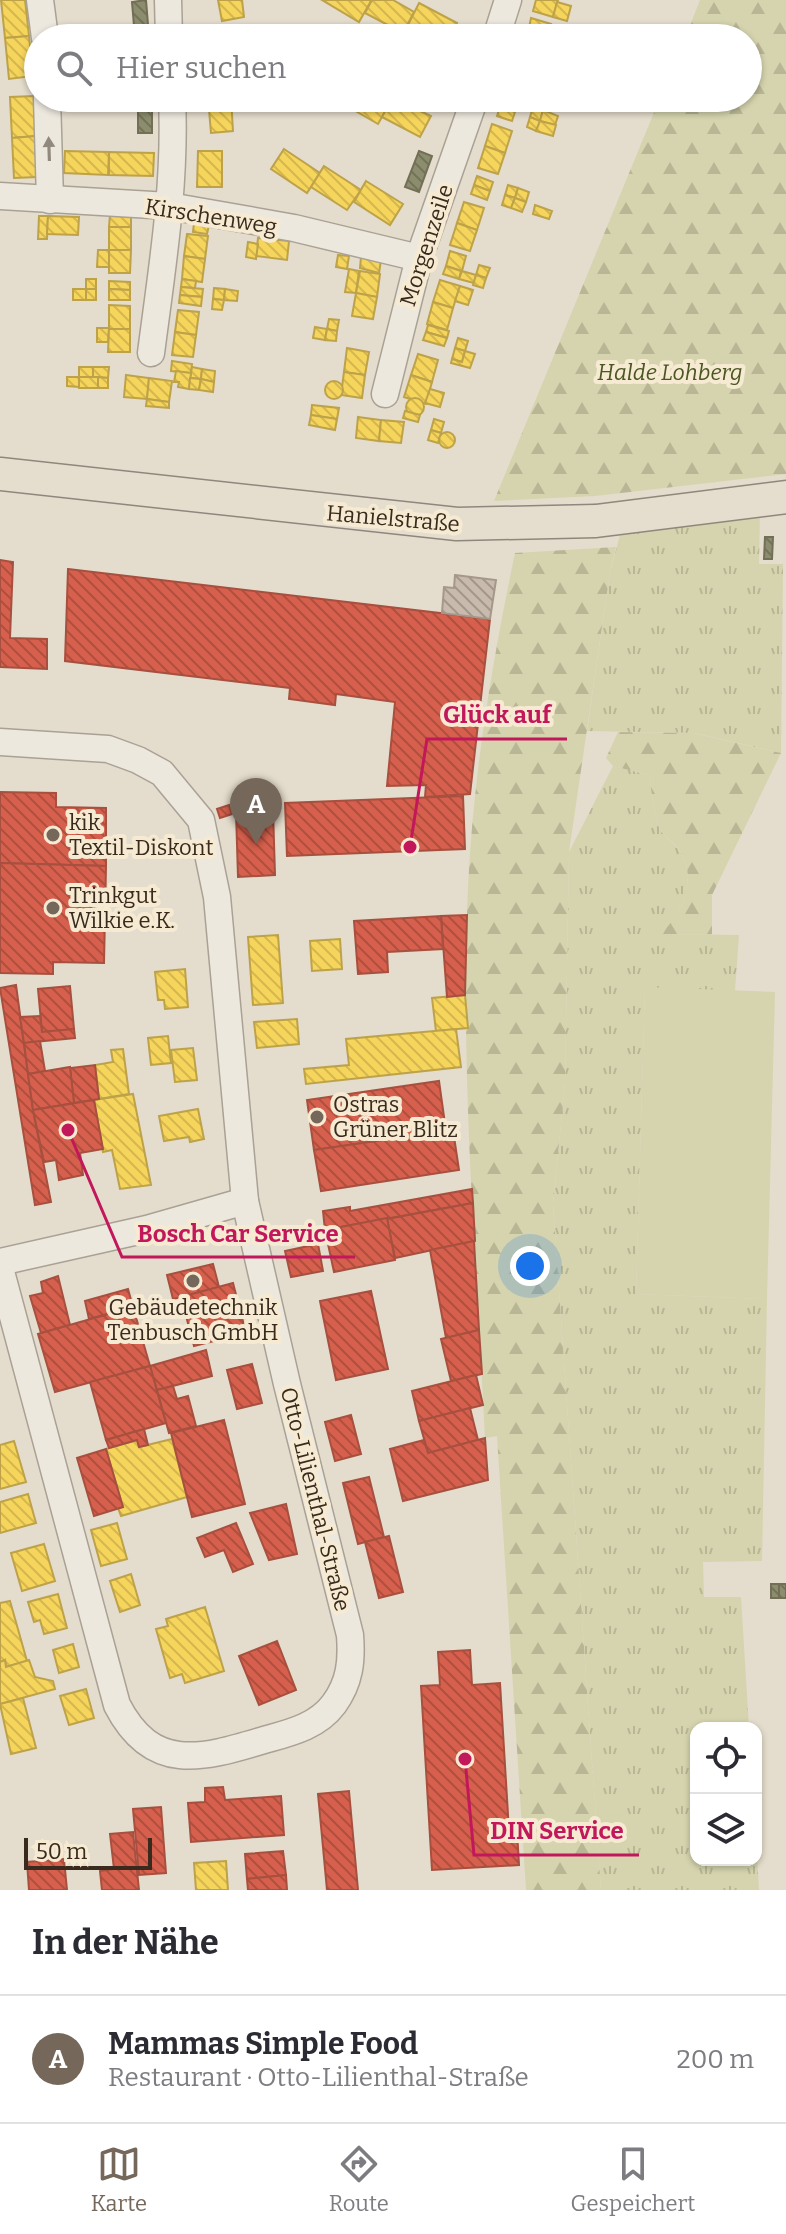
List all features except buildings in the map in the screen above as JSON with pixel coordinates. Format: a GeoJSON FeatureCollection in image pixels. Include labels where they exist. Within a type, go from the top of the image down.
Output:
{"type":"FeatureCollection","features":[{"type":"Feature","properties":{"kind":"main road","name":"Hanielstraße"},"geometry":{"type":"LineString","coordinates":[[0,474],[457,524],[596,521],[786,497]]}},
{"type":"Feature","properties":{"kind":"street"},"geometry":{"type":"LineString","coordinates":[[40,0],[43,24]]}},
{"type":"Feature","properties":{"kind":"street"},"geometry":{"type":"LineString","coordinates":[[168,0],[169,24]]}},
{"type":"Feature","properties":{"kind":"street"},"geometry":{"type":"LineString","coordinates":[[500,24],[508,0]]}},
{"type":"Feature","properties":{"kind":"street"},"geometry":{"type":"LineString","coordinates":[[47,112],[50,200]]}},
{"type":"Feature","properties":{"kind":"street"},"geometry":{"type":"LineString","coordinates":[[151,353],[169,206],[174,147],[173,112]]}},
{"type":"Feature","properties":{"kind":"street","name":"Morgenzeile"},"geometry":{"type":"LineString","coordinates":[[385,394],[419,258],[470,112]]}},
{"type":"Feature","properties":{"kind":"street","name":"Kirschenweg"},"geometry":{"type":"LineString","coordinates":[[0,196],[169,206],[294,228],[419,258]]}},
{"type":"Feature","properties":{"kind":"street","name":"Otto-Lilienthal-Straße"},"geometry":{"type":"LineString","coordinates":[[0,742],[108,749],[138,760],[162,773],[201,820],[217,897],[245,1201],[350,1635],[352,1662],[346,1685],[332,1707],[312,1724],[226,1751],[188,1758],[145,1744],[128,1727],[117,1705],[0,1265]]}},
{"type":"Feature","properties":{"kind":"street"},"geometry":{"type":"LineString","coordinates":[[0,1265],[245,1201]]}},
{"type":"Feature","properties":{"kind":"green space","name":"Halde Lohberg"},"geometry":{"type":"Polygon","coordinates":[[[700,0],[786,0],[786,474],[595,496],[494,501],[654,112],[762,112],[762,24],[691,24],[700,0]]]}},
{"type":"Feature","properties":{"kind":"green space"},"geometry":{"type":"Polygon","coordinates":[[[760,515],[759,564],[783,564],[781,753],[694,733],[587,731],[610,572],[620,535],[760,515]]]}},
{"type":"Feature","properties":{"kind":"green space"},"geometry":{"type":"Polygon","coordinates":[[[616,547],[569,852],[565,1083],[553,1204],[601,1890],[526,1890],[497,1436],[485,1438],[467,1094],[468,888],[474,804],[485,720],[515,553],[616,547]]]}},
{"type":"Feature","properties":{"kind":"green space"},"geometry":{"type":"Polygon","coordinates":[[[618,732],[693,733],[781,753],[712,895],[712,935],[661,934],[680,908],[684,897],[688,876],[686,865],[680,850],[658,825],[649,775],[613,766],[606,758],[618,732]]]}},
{"type":"Feature","properties":{"kind":"green space"},"geometry":{"type":"Polygon","coordinates":[[[613,766],[649,775],[658,825],[682,854],[688,876],[680,907],[662,934],[739,935],[735,991],[645,988],[636,1294],[767,1299],[762,1561],[703,1562],[704,1597],[741,1597],[749,1722],[690,1722],[690,1866],[758,1866],[759,1890],[601,1890],[553,1204],[565,1083],[569,852],[613,766]]]}},
{"type":"Feature","properties":{"kind":"green space"},"geometry":{"type":"Polygon","coordinates":[[[645,987],[775,992],[767,1299],[636,1294],[645,987]]]}},
{"type":"Feature","properties":{"kind":"place","name":"kik Textil-Diskont"},"geometry":{"type":"Point","coordinates":[53,835]}},
{"type":"Feature","properties":{"kind":"place","name":"Mammas Simple Food"},"geometry":{"type":"Point","coordinates":[256,844]}},
{"type":"Feature","properties":{"kind":"place","name":"Glück auf"},"geometry":{"type":"Point","coordinates":[410,847]}},
{"type":"Feature","properties":{"kind":"place","name":"Trinkgut Wilkie e.K."},"geometry":{"type":"Point","coordinates":[53,908]}},
{"type":"Feature","properties":{"kind":"place","name":"Ostras Grüner Blitz"},"geometry":{"type":"Point","coordinates":[317,1117]}},
{"type":"Feature","properties":{"kind":"place","name":"Bosch Car Service"},"geometry":{"type":"Point","coordinates":[68,1130]}},
{"type":"Feature","properties":{"kind":"place","name":"Gebäudetechnik Tenbusch GmbH"},"geometry":{"type":"Point","coordinates":[193,1281]}},
{"type":"Feature","properties":{"kind":"place","name":"DIN Service"},"geometry":{"type":"Point","coordinates":[465,1759]}}]}
